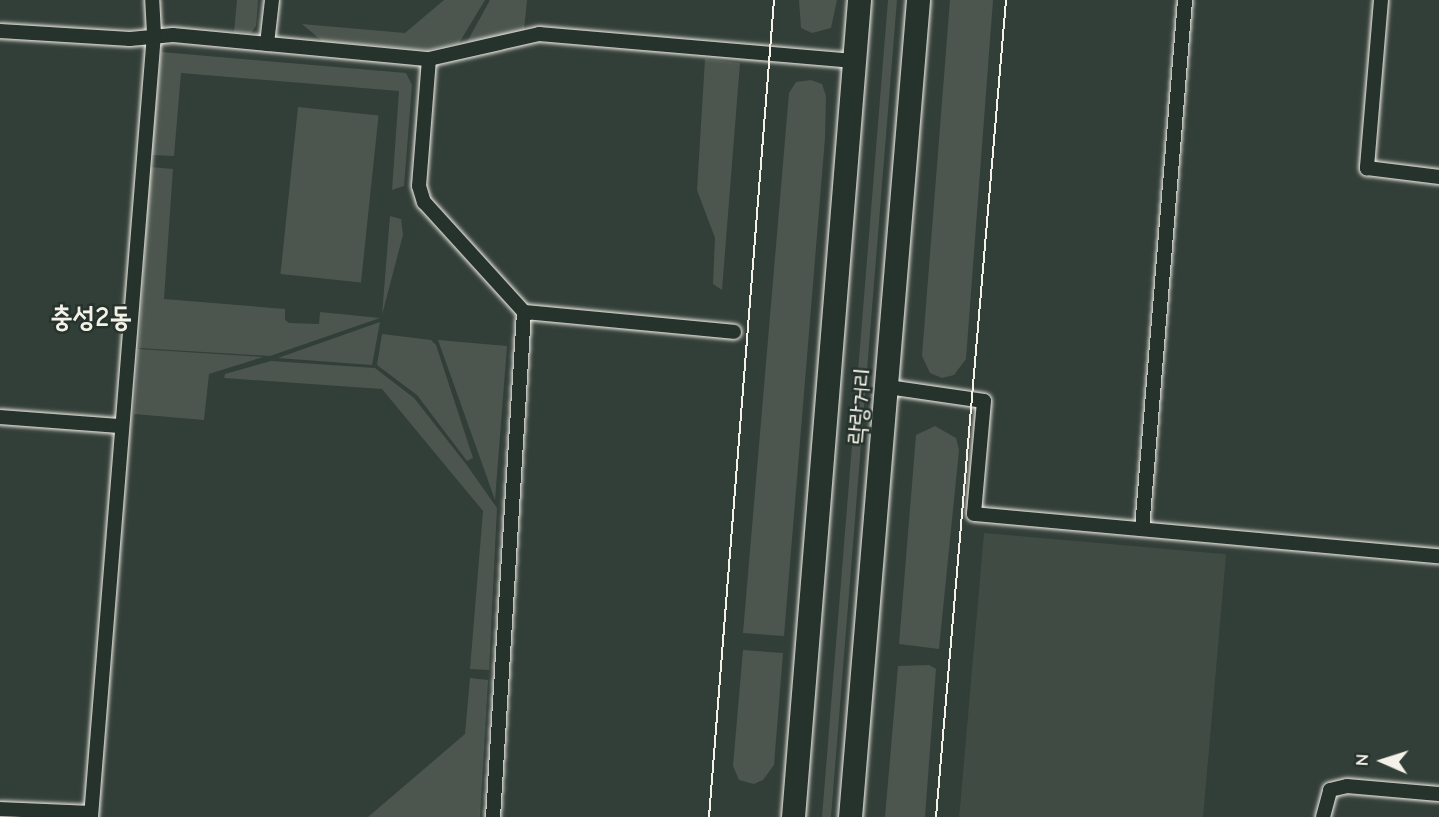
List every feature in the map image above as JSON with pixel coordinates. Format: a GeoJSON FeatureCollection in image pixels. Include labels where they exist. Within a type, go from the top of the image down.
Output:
{"type":"FeatureCollection","features":[{"type":"Feature","properties":{"kind":"main road","name":"락랑거리"},"geometry":{"type":"LineString","coordinates":[[793,817],[859,0]]}},
{"type":"Feature","properties":{"kind":"main road","name":"락랑거리"},"geometry":{"type":"LineString","coordinates":[[850,817],[888,387],[918,0]]}},
{"type":"Feature","properties":{"kind":"street"},"geometry":{"type":"LineString","coordinates":[[0,809],[91,815],[119,426],[154,34],[152,0]]}},
{"type":"Feature","properties":{"kind":"street"},"geometry":{"type":"LineString","coordinates":[[267,44],[272,0]]}},
{"type":"Feature","properties":{"kind":"street"},"geometry":{"type":"LineString","coordinates":[[1142,529],[1185,0]]}},
{"type":"Feature","properties":{"kind":"street"},"geometry":{"type":"LineString","coordinates":[[1381,0],[1367,168],[1439,177]]}},
{"type":"Feature","properties":{"kind":"street"},"geometry":{"type":"LineString","coordinates":[[0,31],[130,39],[154,34],[429,59],[539,34],[854,61]]}},
{"type":"Feature","properties":{"kind":"street"},"geometry":{"type":"LineString","coordinates":[[429,59],[419,186],[424,202],[524,312],[734,332]]}},
{"type":"Feature","properties":{"kind":"street"},"geometry":{"type":"LineString","coordinates":[[493,817],[524,312]]}},
{"type":"Feature","properties":{"kind":"street"},"geometry":{"type":"LineString","coordinates":[[888,387],[984,401],[974,514],[1439,556]]}},
{"type":"Feature","properties":{"kind":"street"},"geometry":{"type":"LineString","coordinates":[[0,416],[119,426]]}},
{"type":"Feature","properties":{"kind":"street"},"geometry":{"type":"LineString","coordinates":[[1323,817],[1330,790],[1348,786],[1439,794]]}},
{"type":"Feature","properties":{"kind":"shaded area"},"geometry":{"type":"Polygon","coordinates":[[[237,0],[258,0],[256,26],[251,33],[234,32],[237,0]]]}},
{"type":"Feature","properties":{"kind":"shaded area"},"geometry":{"type":"Polygon","coordinates":[[[444,0],[485,0],[459,43],[428,50],[322,41],[302,24],[405,33],[444,0]]]}},
{"type":"Feature","properties":{"kind":"shaded area"},"geometry":{"type":"Polygon","coordinates":[[[490,0],[527,0],[524,30],[467,42],[490,0]]]}},
{"type":"Feature","properties":{"kind":"shaded area"},"geometry":{"type":"Polygon","coordinates":[[[799,0],[837,0],[831,28],[812,33],[801,28],[799,0]]]}},
{"type":"Feature","properties":{"kind":"shaded area"},"geometry":{"type":"Polygon","coordinates":[[[888,0],[897,0],[831,817],[822,817],[888,0]]]}},
{"type":"Feature","properties":{"kind":"shaded area"},"geometry":{"type":"Polygon","coordinates":[[[950,0],[993,0],[966,359],[954,375],[942,378],[930,373],[922,356],[950,0]]]}},
{"type":"Feature","properties":{"kind":"shaded area"},"geometry":{"type":"Polygon","coordinates":[[[161,52],[406,73],[412,85],[404,186],[392,190],[399,91],[181,73],[174,156],[151,155],[161,52]]]}},
{"type":"Feature","properties":{"kind":"shaded area"},"geometry":{"type":"Polygon","coordinates":[[[705,59],[740,63],[722,290],[713,284],[715,238],[697,190],[705,59]]]}},
{"type":"Feature","properties":{"kind":"shaded area"},"geometry":{"type":"Polygon","coordinates":[[[811,80],[822,84],[826,96],[825,138],[784,636],[743,633],[789,93],[796,82],[811,80]]]}},
{"type":"Feature","properties":{"kind":"shaded area"},"geometry":{"type":"Polygon","coordinates":[[[298,107],[379,115],[361,283],[280,274],[298,107]]]}},
{"type":"Feature","properties":{"kind":"shaded area"},"geometry":{"type":"Polygon","coordinates":[[[150,167],[173,169],[164,299],[285,309],[285,320],[289,323],[319,324],[320,312],[380,318],[270,356],[139,348],[150,167]]]}},
{"type":"Feature","properties":{"kind":"shaded area"},"geometry":{"type":"Polygon","coordinates":[[[390,216],[401,219],[403,235],[382,315],[390,216]]]}},
{"type":"Feature","properties":{"kind":"shaded area"},"geometry":{"type":"Polygon","coordinates":[[[380,322],[372,365],[278,358],[380,322]]]}},
{"type":"Feature","properties":{"kind":"shaded area"},"geometry":{"type":"Polygon","coordinates":[[[382,334],[431,340],[436,345],[473,458],[467,461],[417,395],[377,365],[382,334]]]}},
{"type":"Feature","properties":{"kind":"shaded area"},"geometry":{"type":"Polygon","coordinates":[[[438,340],[507,346],[495,500],[438,340]]]}},
{"type":"Feature","properties":{"kind":"shaded area"},"geometry":{"type":"Polygon","coordinates":[[[138,349],[263,357],[209,374],[204,420],[134,414],[138,349]]]}},
{"type":"Feature","properties":{"kind":"shaded area"},"geometry":{"type":"Polygon","coordinates":[[[271,361],[375,368],[414,398],[466,464],[497,508],[489,670],[470,669],[483,511],[382,389],[224,378],[225,374],[271,361]]]}},
{"type":"Feature","properties":{"kind":"shaded area"},"geometry":{"type":"Polygon","coordinates":[[[935,426],[956,438],[959,450],[939,649],[899,644],[916,435],[935,426]]]}},
{"type":"Feature","properties":{"kind":"shaded area"},"geometry":{"type":"Polygon","coordinates":[[[984,533],[1226,554],[1203,817],[959,817],[984,533]]]}},
{"type":"Feature","properties":{"kind":"shaded area"},"geometry":{"type":"Polygon","coordinates":[[[743,650],[783,653],[774,765],[763,780],[754,784],[739,780],[733,766],[743,650]]]}},
{"type":"Feature","properties":{"kind":"shaded area"},"geometry":{"type":"Polygon","coordinates":[[[929,665],[936,669],[925,817],[885,817],[898,666],[929,665]]]}},
{"type":"Feature","properties":{"kind":"shaded area"},"geometry":{"type":"Polygon","coordinates":[[[470,678],[488,680],[480,817],[368,817],[465,734],[470,678]]]}},
{"type":"Feature","properties":{"kind":"tram line"},"geometry":{"type":"LineString","coordinates":[[709,817],[774,0]]}},
{"type":"Feature","properties":{"kind":"tram line"},"geometry":{"type":"LineString","coordinates":[[936,817],[1006,0]]}},
{"type":"Feature","properties":{"kind":"district","name":"충성2동"},"geometry":{"type":"Point","coordinates":[91,317]}}]}
